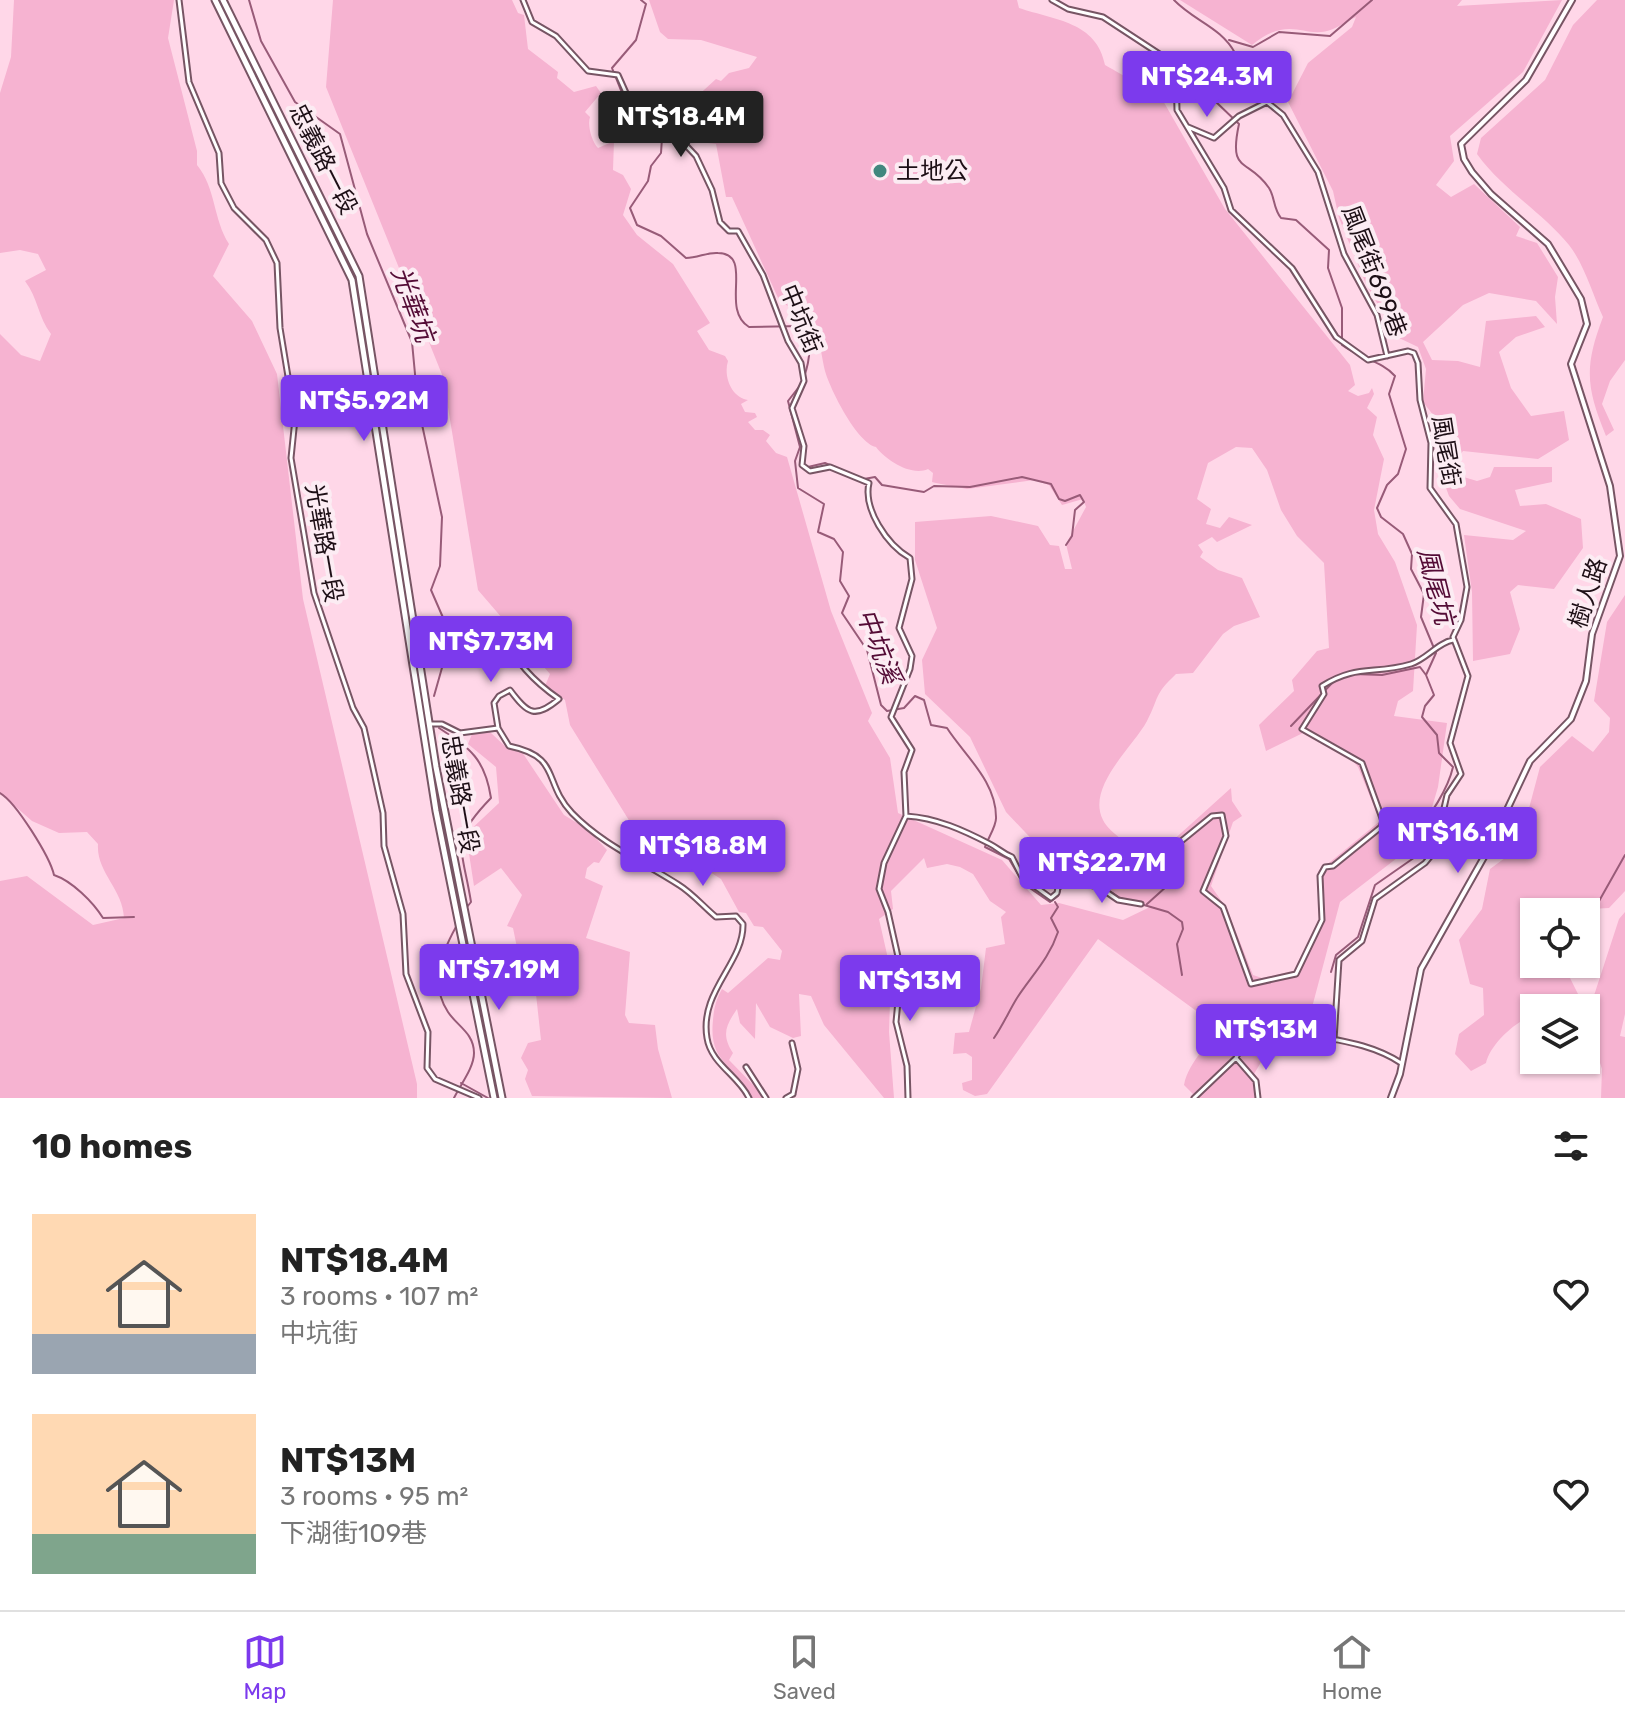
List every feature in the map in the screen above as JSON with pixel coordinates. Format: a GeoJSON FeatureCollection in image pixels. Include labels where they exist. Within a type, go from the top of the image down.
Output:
{"type":"FeatureCollection","features":[{"type":"Feature","properties":{"kind":"main road","name":"忠義路一段"},"geometry":{"type":"LineString","coordinates":[[215,0],[323,196],[359,276],[420,726],[450,890],[494,1098]]}},
{"type":"Feature","properties":{"kind":"main road","name":"忠義路一段"},"geometry":{"type":"LineString","coordinates":[[223,0],[313,202],[352,280],[412,600],[430,725],[462,902],[502,1098]]}},
{"type":"Feature","properties":{"kind":"main road"},"geometry":{"type":"LineString","coordinates":[[313,202],[323,196]]}},
{"type":"Feature","properties":{"kind":"main road"},"geometry":{"type":"LineString","coordinates":[[401,601],[412,600]]}},
{"type":"Feature","properties":{"kind":"main road"},"geometry":{"type":"LineString","coordinates":[[450,890],[461,888]]}},
{"type":"Feature","properties":{"kind":"street","name":"光華路一段"},"geometry":{"type":"LineString","coordinates":[[179,0],[189,82],[219,153],[221,183],[234,208],[266,240],[277,263],[280,328],[295,419],[291,458],[314,593],[353,708],[364,728],[383,813],[384,846],[403,914],[406,974],[428,1032],[427,1068],[435,1079],[479,1098]]}},
{"type":"Feature","properties":{"kind":"street","name":"中坑街"},"geometry":{"type":"LineString","coordinates":[[523,0],[532,22],[556,36],[588,71],[618,75],[627,95],[647,104],[696,156],[712,190],[720,222],[729,231],[738,231],[763,275],[799,359],[804,380],[792,408],[804,446],[801,464],[810,471],[830,467],[869,483],[866,496],[880,528],[899,552],[910,558],[912,579],[899,628],[912,656],[905,690],[891,717],[912,750],[904,772],[906,816],[884,863],[879,889],[902,982],[896,1022],[907,1066],[908,1098]]}},
{"type":"Feature","properties":{"kind":"street","name":"風尾街"},"geometry":{"type":"LineString","coordinates":[[1052,0],[1068,9],[1103,17],[1161,55],[1176,73],[1175,101],[1186,127],[1224,188],[1231,210],[1292,268],[1336,337],[1368,360],[1408,351],[1414,353],[1418,363],[1420,400],[1431,443],[1430,488],[1456,524],[1467,587],[1453,640]]}},
{"type":"Feature","properties":{"kind":"street","name":"樹人路"},"geometry":{"type":"LineString","coordinates":[[1391,1098],[1402,1064],[1421,969],[1488,850],[1530,761],[1571,719],[1586,681],[1592,634],[1620,556],[1610,486],[1571,364],[1587,324],[1581,299],[1548,244],[1491,194],[1472,172],[1464,159],[1461,144],[1526,80],[1572,0]]}},
{"type":"Feature","properties":{"kind":"street","name":"風尾街699巷"},"geometry":{"type":"LineString","coordinates":[[1186,127],[1194,127],[1214,138],[1235,119],[1267,102],[1283,115],[1321,178],[1344,254],[1377,315],[1387,356]]}},
{"type":"Feature","properties":{"kind":"street"},"geometry":{"type":"LineString","coordinates":[[501,632],[512,655],[536,683],[559,699],[543,712],[533,711],[525,708],[510,690],[503,693],[494,703],[498,728],[509,746],[534,751],[547,767],[559,797],[574,815],[614,848],[680,886],[716,917],[736,916],[743,924],[736,955],[710,1001],[707,1039],[722,1067],[749,1098]]}},
{"type":"Feature","properties":{"kind":"street"},"geometry":{"type":"LineString","coordinates":[[906,816],[936,817],[984,843],[990,843],[997,851],[1012,857],[1022,877],[1046,897],[1057,893],[1062,880],[1055,856],[1104,877],[1142,873],[1212,816],[1222,815],[1226,836],[1203,891],[1223,907],[1251,984],[1296,974],[1322,920],[1320,876],[1325,867],[1345,856],[1381,827],[1383,821],[1362,763],[1302,729],[1324,694],[1322,686],[1345,672],[1393,670],[1432,654],[1438,647],[1453,640],[1468,676],[1450,743],[1461,774],[1458,783],[1447,795],[1434,852],[1425,863],[1375,899],[1362,941],[1339,960],[1334,1040]]}},
{"type":"Feature","properties":{"kind":"street"},"geometry":{"type":"LineString","coordinates":[[420,726],[442,724],[456,733],[498,728]]}},
{"type":"Feature","properties":{"kind":"street"},"geometry":{"type":"LineString","coordinates":[[1062,880],[1099,887],[1118,900],[1141,904]]}},
{"type":"Feature","properties":{"kind":"street"},"geometry":{"type":"LineString","coordinates":[[1194,1098],[1236,1058],[1255,1018],[1297,1034],[1370,1047],[1402,1064]]}},
{"type":"Feature","properties":{"kind":"street"},"geometry":{"type":"LineString","coordinates":[[786,1098],[793,1094],[798,1069],[792,1043]]}},
{"type":"Feature","properties":{"kind":"street"},"geometry":{"type":"LineString","coordinates":[[1236,1058],[1256,1081],[1258,1098]]}},
{"type":"Feature","properties":{"kind":"street"},"geometry":{"type":"LineString","coordinates":[[746,1067],[766,1098]]}},
{"type":"Feature","properties":{"kind":"street"},"geometry":{"type":"LineString","coordinates":[[793,1094],[797,1098]]}},
{"type":"Feature","properties":{"kind":"shaded area"},"geometry":{"type":"Polygon","coordinates":[[[14,0],[174,0],[168,38],[197,151],[197,165],[208,184],[229,244],[213,276],[252,321],[277,374],[303,599],[417,1084],[417,1098],[0,1098],[0,881],[27,876],[93,925],[124,918],[119,898],[101,863],[98,844],[87,832],[59,833],[32,821],[0,793],[0,334],[21,355],[40,361],[51,334],[25,281],[46,270],[38,254],[20,250],[0,253],[0,93],[11,57],[14,0]]]}},
{"type":"Feature","properties":{"kind":"shaded area"},"geometry":{"type":"Polygon","coordinates":[[[333,0],[512,0],[518,13],[524,15],[528,49],[558,72],[557,78],[574,92],[596,86],[601,93],[585,112],[590,117],[591,133],[598,148],[614,141],[613,170],[623,175],[631,189],[623,215],[637,235],[673,264],[710,323],[697,331],[709,350],[725,356],[730,386],[737,395],[748,400],[741,404],[745,412],[755,413],[757,417],[748,422],[755,430],[763,430],[770,435],[766,441],[776,453],[787,457],[831,611],[872,713],[868,721],[890,758],[898,813],[1002,860],[1041,905],[1059,903],[1123,920],[1150,907],[1114,896],[1105,884],[1085,882],[1069,874],[1073,865],[1048,848],[1042,850],[1006,812],[970,737],[925,694],[922,660],[937,628],[915,560],[915,522],[991,516],[1038,526],[1050,545],[1059,546],[1065,569],[1072,569],[1066,544],[1086,507],[1083,499],[1062,505],[1049,485],[1034,480],[967,489],[932,482],[933,473],[928,469],[914,471],[899,466],[861,436],[832,390],[815,333],[779,300],[732,197],[726,197],[716,144],[708,143],[699,115],[692,113],[693,100],[716,79],[721,81],[729,73],[749,68],[757,57],[701,40],[668,39],[660,32],[649,0],[1017,0],[1019,8],[1084,31],[1100,51],[1105,65],[1140,83],[1160,85],[1162,99],[1225,209],[1350,365],[1355,385],[1348,391],[1358,396],[1369,393],[1372,388],[1374,394],[1367,408],[1377,417],[1373,435],[1384,459],[1374,510],[1378,534],[1395,562],[1417,625],[1413,691],[1398,701],[1394,716],[1447,723],[1438,787],[1423,838],[1340,902],[1306,1030],[1268,1019],[1257,1010],[1243,1013],[1279,1032],[1251,1079],[1256,1089],[1255,1098],[1197,1098],[1184,1085],[1191,1067],[1220,1019],[1210,1021],[1098,939],[987,1094],[975,1096],[963,1090],[962,1083],[972,1080],[972,1057],[966,1053],[953,1054],[955,1033],[969,1032],[981,988],[986,948],[1005,944],[1001,917],[1006,912],[990,901],[973,874],[947,864],[927,868],[924,858],[891,891],[893,909],[879,919],[891,972],[889,1032],[894,1098],[884,1098],[824,1025],[811,996],[799,994],[801,1036],[793,1038],[770,1027],[756,1003],[755,1039],[740,1023],[737,1009],[730,1020],[726,1035],[733,1053],[729,1060],[761,1093],[761,1098],[751,1098],[715,1046],[715,1008],[722,989],[728,993],[768,958],[780,960],[782,951],[763,927],[754,926],[746,913],[739,912],[721,879],[630,822],[570,725],[565,700],[545,686],[550,674],[478,590],[443,377],[326,87],[333,0]],[[1236,447],[1208,463],[1197,499],[1211,509],[1206,524],[1220,528],[1229,517],[1252,525],[1217,542],[1212,537],[1198,545],[1203,552],[1200,557],[1218,570],[1242,578],[1260,617],[1234,626],[1223,634],[1193,673],[1176,674],[1164,687],[1147,721],[1113,768],[1101,794],[1099,807],[1103,820],[1111,830],[1150,861],[1231,788],[1232,801],[1242,816],[1233,822],[1211,886],[1227,909],[1253,975],[1262,978],[1297,970],[1319,919],[1318,872],[1380,821],[1358,767],[1352,760],[1303,733],[1266,751],[1259,725],[1294,691],[1292,680],[1317,651],[1329,648],[1324,563],[1297,536],[1281,510],[1267,470],[1252,448],[1236,447]]]}},
{"type":"Feature","properties":{"kind":"shaded area"},"geometry":{"type":"Polygon","coordinates":[[[1180,0],[1462,0],[1457,6],[1562,0],[1523,72],[1450,136],[1454,161],[1436,185],[1451,197],[1474,184],[1520,227],[1516,236],[1537,243],[1558,277],[1555,297],[1557,324],[1536,301],[1489,293],[1463,305],[1423,342],[1432,360],[1458,361],[1480,367],[1486,321],[1536,316],[1545,327],[1516,337],[1499,352],[1511,388],[1531,416],[1564,411],[1569,440],[1538,459],[1463,451],[1458,458],[1441,443],[1441,425],[1423,402],[1426,369],[1418,347],[1397,337],[1366,284],[1339,218],[1333,191],[1288,102],[1308,63],[1352,27],[1356,17],[1323,32],[1277,31],[1252,45],[1180,0]]]}},
{"type":"Feature","properties":{"kind":"shaded area"},"geometry":{"type":"Polygon","coordinates":[[[1597,0],[1625,0],[1625,360],[1610,381],[1602,404],[1614,430],[1606,436],[1594,404],[1590,377],[1593,350],[1603,317],[1584,270],[1558,233],[1498,178],[1477,154],[1481,138],[1545,80],[1573,25],[1597,0]]]}},
{"type":"Feature","properties":{"kind":"shaded area"},"geometry":{"type":"Polygon","coordinates":[[[1445,460],[1458,465],[1457,475],[1477,481],[1490,477],[1494,467],[1552,467],[1552,482],[1515,490],[1520,506],[1546,504],[1581,519],[1583,548],[1554,589],[1518,585],[1510,592],[1520,629],[1510,654],[1473,661],[1472,592],[1464,535],[1513,540],[1526,531],[1460,509],[1449,496],[1439,469],[1445,465],[1445,460]]]}},
{"type":"Feature","properties":{"kind":"shaded area"},"geometry":{"type":"Polygon","coordinates":[[[1625,595],[1625,891],[1609,908],[1600,908],[1600,898],[1520,898],[1520,978],[1570,978],[1578,994],[1520,994],[1520,1023],[1498,1041],[1486,1063],[1471,1071],[1455,1054],[1459,1034],[1484,1015],[1483,988],[1470,984],[1459,940],[1482,909],[1490,869],[1509,855],[1528,812],[1540,767],[1572,736],[1593,752],[1609,732],[1610,718],[1594,701],[1607,622],[1625,595]]]}},
{"type":"Feature","properties":{"kind":"shaded area"},"geometry":{"type":"Polygon","coordinates":[[[490,732],[508,749],[522,752],[564,815],[587,829],[607,850],[599,863],[594,862],[587,868],[585,878],[603,886],[586,938],[630,952],[625,1015],[629,1023],[655,1025],[658,1049],[672,1098],[532,1096],[525,1079],[528,1070],[521,1058],[528,1043],[541,1040],[535,985],[523,977],[513,928],[507,926],[522,895],[501,868],[474,886],[466,834],[499,803],[496,767],[468,744],[472,734],[490,732]]]}},
{"type":"Feature","properties":{"kind":"shaded area"},"geometry":{"type":"Polygon","coordinates":[[[1625,912],[1625,1014],[1620,1036],[1625,1037],[1625,1098],[1601,1098],[1600,994],[1594,994],[1619,919],[1625,912]]]}},
{"type":"Feature","properties":{"kind":"waterway","name":"光華坑"},"geometry":{"type":"LineString","coordinates":[[249,0],[261,41],[295,102],[340,134],[367,234],[412,342],[418,406],[442,517],[440,566],[431,590],[451,636],[434,696]]}},
{"type":"Feature","properties":{"kind":"waterway","name":"中坑溪"},"geometry":{"type":"LineString","coordinates":[[641,0],[646,4],[636,40],[612,68],[624,98],[656,126],[662,138],[661,153],[651,166],[648,181],[630,208],[637,225],[661,236],[686,258],[714,253],[729,256],[736,272],[737,308],[741,319],[749,327],[802,326],[808,338],[809,351],[804,377]]}},
{"type":"Feature","properties":{"kind":"waterway","name":"風尾坑"},"geometry":{"type":"LineString","coordinates":[[1174,0],[1215,30],[1235,53],[1215,101],[1239,124],[1236,140],[1238,158],[1269,188],[1281,218],[1296,220],[1329,250],[1328,268],[1342,308],[1342,345],[1395,376],[1389,394],[1406,449],[1398,474],[1387,485],[1377,508],[1381,517],[1403,534],[1412,554],[1411,569],[1424,594],[1421,617],[1436,653],[1426,675],[1434,695],[1425,706],[1422,717],[1437,735],[1439,753],[1453,767],[1438,802],[1414,834],[1418,855],[1375,885],[1358,937],[1336,955],[1331,972]]}},
{"type":"Feature","properties":{"kind":"waterway"},"geometry":{"type":"LineString","coordinates":[[1229,40],[1253,47],[1279,32],[1330,36],[1372,0]]}},
{"type":"Feature","properties":{"kind":"waterway","name":"中坑溪"},"geometry":{"type":"LineString","coordinates":[[802,383],[788,401],[800,447],[795,461],[798,488],[824,504],[818,532],[834,539],[843,552],[840,581],[849,596],[842,613],[867,650],[881,705],[887,711],[904,708],[915,696],[924,700],[931,725],[947,728],[985,780],[995,804],[996,820],[985,847],[1009,859],[1024,884],[1050,902],[1058,896],[1065,877],[1102,886],[1120,898],[1168,912],[1182,922],[1183,929],[1177,944],[1182,975]]}},
{"type":"Feature","properties":{"kind":"waterway"},"geometry":{"type":"LineString","coordinates":[[808,467],[825,463],[858,477]]}},
{"type":"Feature","properties":{"kind":"waterway"},"geometry":{"type":"LineString","coordinates":[[864,479],[875,477],[882,485],[924,492],[934,486],[970,487],[1022,477],[1051,484],[1059,499],[1065,501],[1080,495],[1084,502],[1075,510],[1072,536],[1066,545]]}},
{"type":"Feature","properties":{"kind":"waterway"},"geometry":{"type":"LineString","coordinates":[[1354,674],[1382,675],[1420,667],[1426,675]]}},
{"type":"Feature","properties":{"kind":"waterway"},"geometry":{"type":"LineString","coordinates":[[1291,726],[1334,681]]}},
{"type":"Feature","properties":{"kind":"waterway","name":"光華坑"},"geometry":{"type":"LineString","coordinates":[[439,728],[475,756],[485,774],[491,798],[464,835],[462,856],[471,902],[467,907]]}},
{"type":"Feature","properties":{"kind":"waterway"},"geometry":{"type":"LineString","coordinates":[[0,793],[15,807],[32,831],[54,875],[82,893],[103,918],[134,917]]}},
{"type":"Feature","properties":{"kind":"waterway"},"geometry":{"type":"LineString","coordinates":[[1600,899],[1625,855]]}},
{"type":"Feature","properties":{"kind":"waterway"},"geometry":{"type":"LineString","coordinates":[[1147,904],[1167,886]]}},
{"type":"Feature","properties":{"kind":"waterway"},"geometry":{"type":"LineString","coordinates":[[994,1038],[1054,942],[1058,932],[1051,918],[1058,907],[1055,902]]}},
{"type":"Feature","properties":{"kind":"waterway","name":"光華坑"},"geometry":{"type":"LineString","coordinates":[[454,1098],[472,1065],[474,1053],[471,1040],[448,1012],[442,999],[439,974],[446,948],[464,913]]}},
{"type":"Feature","properties":{"kind":"waterway"},"geometry":{"type":"LineString","coordinates":[[461,1083],[488,1098]]}},
{"type":"Feature","properties":{"kind":"place","name":"土地公"},"geometry":{"type":"Point","coordinates":[880,171]}}]}
